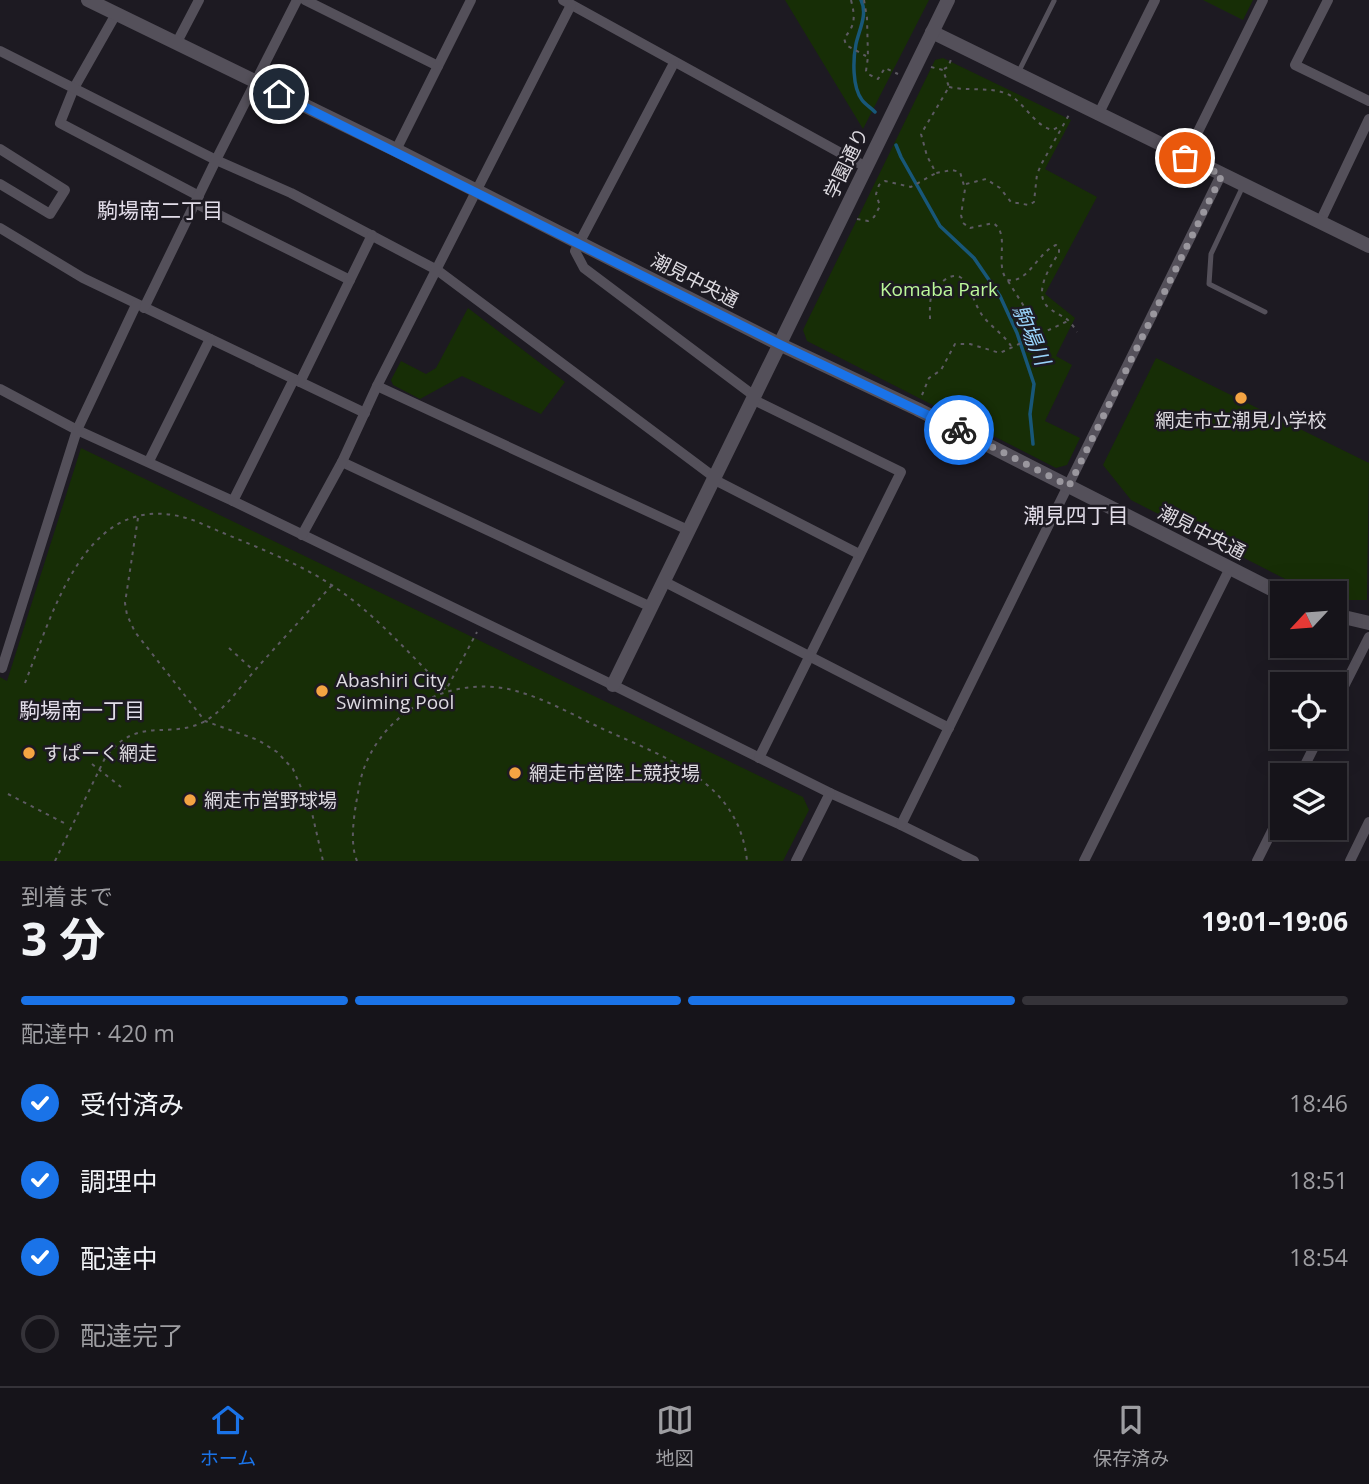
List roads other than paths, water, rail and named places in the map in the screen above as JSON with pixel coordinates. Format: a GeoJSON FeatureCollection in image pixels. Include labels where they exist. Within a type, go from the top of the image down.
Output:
{"type":"FeatureCollection","features":[{"type":"Feature","properties":{"kind":"street"},"geometry":{"type":"LineString","coordinates":[[176,44],[199,0]]}},
{"type":"Feature","properties":{"kind":"street"},"geometry":{"type":"LineString","coordinates":[[0,667],[2,668],[77,430],[297,0]]}},
{"type":"Feature","properties":{"kind":"street"},"geometry":{"type":"LineString","coordinates":[[305,0],[438,66]]}},
{"type":"Feature","properties":{"kind":"street"},"geometry":{"type":"LineString","coordinates":[[396,150],[471,0]]}},
{"type":"Feature","properties":{"kind":"street","name":"学園通り"},"geometry":{"type":"LineString","coordinates":[[613,684],[948,0]]}},
{"type":"Feature","properties":{"kind":"street"},"geometry":{"type":"LineString","coordinates":[[1098,115],[1155,0]]}},
{"type":"Feature","properties":{"kind":"street"},"geometry":{"type":"LineString","coordinates":[[1185,158],[1263,0]]}},
{"type":"Feature","properties":{"kind":"street"},"geometry":{"type":"LineString","coordinates":[[1328,0],[1295,65],[1369,101]]}},
{"type":"Feature","properties":{"kind":"street","name":"潮見中央通"},"geometry":{"type":"LineString","coordinates":[[95,1],[176,44],[396,150],[1270,588]]}},
{"type":"Feature","properties":{"kind":"street"},"geometry":{"type":"LineString","coordinates":[[302,535],[342,462],[377,386],[477,191],[567,2],[866,167]]}},
{"type":"Feature","properties":{"kind":"street"},"geometry":{"type":"LineString","coordinates":[[116,14],[74,88],[60,123],[350,280]]}},
{"type":"Feature","properties":{"kind":"street"},"geometry":{"type":"LineString","coordinates":[[932,32],[1369,246]]}},
{"type":"Feature","properties":{"kind":"street"},"geometry":{"type":"LineString","coordinates":[[0,51],[216,160],[290,192],[437,270],[713,478],[859,554]]}},
{"type":"Feature","properties":{"kind":"street"},"geometry":{"type":"LineString","coordinates":[[674,63],[575,251],[584,268],[753,397],[901,472],[759,758]]}},
{"type":"Feature","properties":{"kind":"street"},"geometry":{"type":"LineString","coordinates":[[1320,222],[1369,119]]}},
{"type":"Feature","properties":{"kind":"street"},"geometry":{"type":"LineString","coordinates":[[0,149],[65,190],[50,214],[0,184]]}},
{"type":"Feature","properties":{"kind":"street"},"geometry":{"type":"LineString","coordinates":[[901,825],[1222,175]]}},
{"type":"Feature","properties":{"kind":"street"},"geometry":{"type":"LineString","coordinates":[[1,232],[83,278],[365,413]]}},
{"type":"Feature","properties":{"kind":"street"},"geometry":{"type":"LineString","coordinates":[[233,501],[372,234]]}},
{"type":"Feature","properties":{"kind":"street"},"geometry":{"type":"LineString","coordinates":[[149,461],[210,339]]}},
{"type":"Feature","properties":{"kind":"street"},"geometry":{"type":"LineString","coordinates":[[377,386],[688,530]]}},
{"type":"Feature","properties":{"kind":"street"},"geometry":{"type":"LineString","coordinates":[[0,389],[77,430],[233,501],[974,861]]}},
{"type":"Feature","properties":{"kind":"street"},"geometry":{"type":"LineString","coordinates":[[342,462],[651,607]]}},
{"type":"Feature","properties":{"kind":"street"},"geometry":{"type":"LineString","coordinates":[[1084,861],[1230,568]]}},
{"type":"Feature","properties":{"kind":"street"},"geometry":{"type":"LineString","coordinates":[[663,581],[949,728]]}},
{"type":"Feature","properties":{"kind":"street"},"geometry":{"type":"LineString","coordinates":[[1348,618],[1369,623]]}},
{"type":"Feature","properties":{"kind":"street"},"geometry":{"type":"LineString","coordinates":[[1347,680],[1369,637]]}},
{"type":"Feature","properties":{"kind":"street"},"geometry":{"type":"LineString","coordinates":[[796,861],[830,793]]}},
{"type":"Feature","properties":{"kind":"street"},"geometry":{"type":"LineString","coordinates":[[1350,861],[1369,822]]}},
{"type":"Feature","properties":{"kind":"street"},"geometry":{"type":"LineString","coordinates":[[1257,861],[1270,835]]}},
{"type":"Feature","properties":{"kind":"lane"},"geometry":{"type":"LineString","coordinates":[[1017,74],[1054,1]]}},
{"type":"Feature","properties":{"kind":"lane"},"geometry":{"type":"LineString","coordinates":[[1243,186],[1211,254],[1209,284],[1265,312]]}},
{"type":"Feature","properties":{"kind":"waterway","name":"駒場川"},"geometry":{"type":"LineString","coordinates":[[861,0],[863,16],[855,50],[855,81],[862,100],[875,112]]}},
{"type":"Feature","properties":{"kind":"waterway","name":"駒場川"},"geometry":{"type":"LineString","coordinates":[[896,145],[940,226],[974,258],[1000,296],[1017,333],[1034,384],[1030,414],[1033,444]]}},
{"type":"Feature","properties":{"kind":"place","name":"網走市立潮見小学校"},"geometry":{"type":"Point","coordinates":[1241,398]}},
{"type":"Feature","properties":{"kind":"place","name":"Abashiri City Swiming Pool"},"geometry":{"type":"Point","coordinates":[322,691]}},
{"type":"Feature","properties":{"kind":"place","name":"すぱーく網走"},"geometry":{"type":"Point","coordinates":[29,753]}},
{"type":"Feature","properties":{"kind":"place","name":"網走市営陸上競技場"},"geometry":{"type":"Point","coordinates":[515,773]}},
{"type":"Feature","properties":{"kind":"place","name":"網走市営野球場"},"geometry":{"type":"Point","coordinates":[190,800]}},
{"type":"Feature","properties":{"kind":"district","name":"駒場南二丁目"},"geometry":{"type":"Point","coordinates":[160,211]}},
{"type":"Feature","properties":{"kind":"district","name":"潮見四丁目"},"geometry":{"type":"Point","coordinates":[1076,516]}},
{"type":"Feature","properties":{"kind":"district","name":"駒場南一丁目"},"geometry":{"type":"Point","coordinates":[82,711]}},
{"type":"Feature","properties":{"kind":"park label","name":"Komaba Park"},"geometry":{"type":"Point","coordinates":[939,289]}}]}
